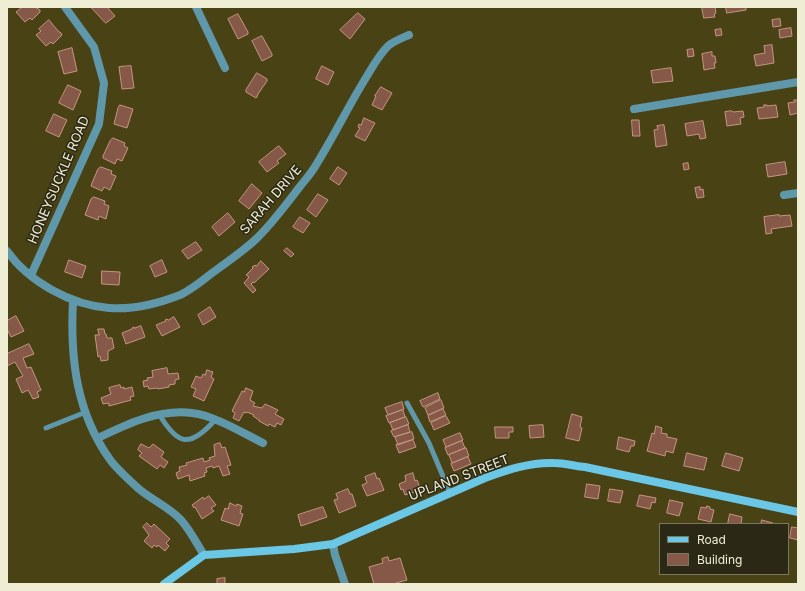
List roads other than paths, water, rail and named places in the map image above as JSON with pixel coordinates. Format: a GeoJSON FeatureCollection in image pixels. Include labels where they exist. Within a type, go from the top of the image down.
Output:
{"type":"FeatureCollection","features":[{"type":"Feature","properties":{"kind":"street","name":"HONEYSUCKLE ROAD"},"geometry":{"type":"LineString","coordinates":[[31,275],[99,124],[104,83],[94,47],[66,7]]}},
{"type":"Feature","properties":{"kind":"street"},"geometry":{"type":"LineString","coordinates":[[196,7],[224,68]]}},
{"type":"Feature","properties":{"kind":"street","name":"SARAH DRIVE"},"geometry":{"type":"LineString","coordinates":[[7,251],[12,258],[31,275],[55,292],[73,301],[101,308],[125,309],[145,306],[164,301],[181,294],[200,282],[256,240],[284,208],[316,166],[376,61],[388,46],[409,35]]}},
{"type":"Feature","properties":{"kind":"street"},"geometry":{"type":"LineString","coordinates":[[634,109],[798,82]]}},
{"type":"Feature","properties":{"kind":"street"},"geometry":{"type":"LineString","coordinates":[[784,195],[798,193]]}},
{"type":"Feature","properties":{"kind":"street"},"geometry":{"type":"LineString","coordinates":[[73,301],[72,332],[74,363],[79,391],[86,412],[98,438],[111,460],[125,476],[141,491],[180,519],[204,556],[164,584]]}},
{"type":"Feature","properties":{"kind":"street"},"geometry":{"type":"LineString","coordinates":[[98,438],[128,423],[159,414],[192,413],[216,420],[263,443]]}},
{"type":"Feature","properties":{"kind":"street","name":"UPLAND STREET"},"geometry":{"type":"LineString","coordinates":[[204,556],[294,549],[333,544],[450,493],[510,469],[531,464],[556,463],[607,471],[689,490],[740,499],[798,512]]}},
{"type":"Feature","properties":{"kind":"street"},"geometry":{"type":"LineString","coordinates":[[333,544],[335,555],[345,584]]}},
{"type":"Feature","properties":{"kind":"lane"},"geometry":{"type":"LineString","coordinates":[[407,403],[429,443],[450,493]]}},
{"type":"Feature","properties":{"kind":"lane"},"geometry":{"type":"LineString","coordinates":[[46,428],[86,412]]}},
{"type":"Feature","properties":{"kind":"lane"},"geometry":{"type":"LineString","coordinates":[[159,414],[170,432],[177,438],[187,440],[199,437],[216,420]]}}]}
